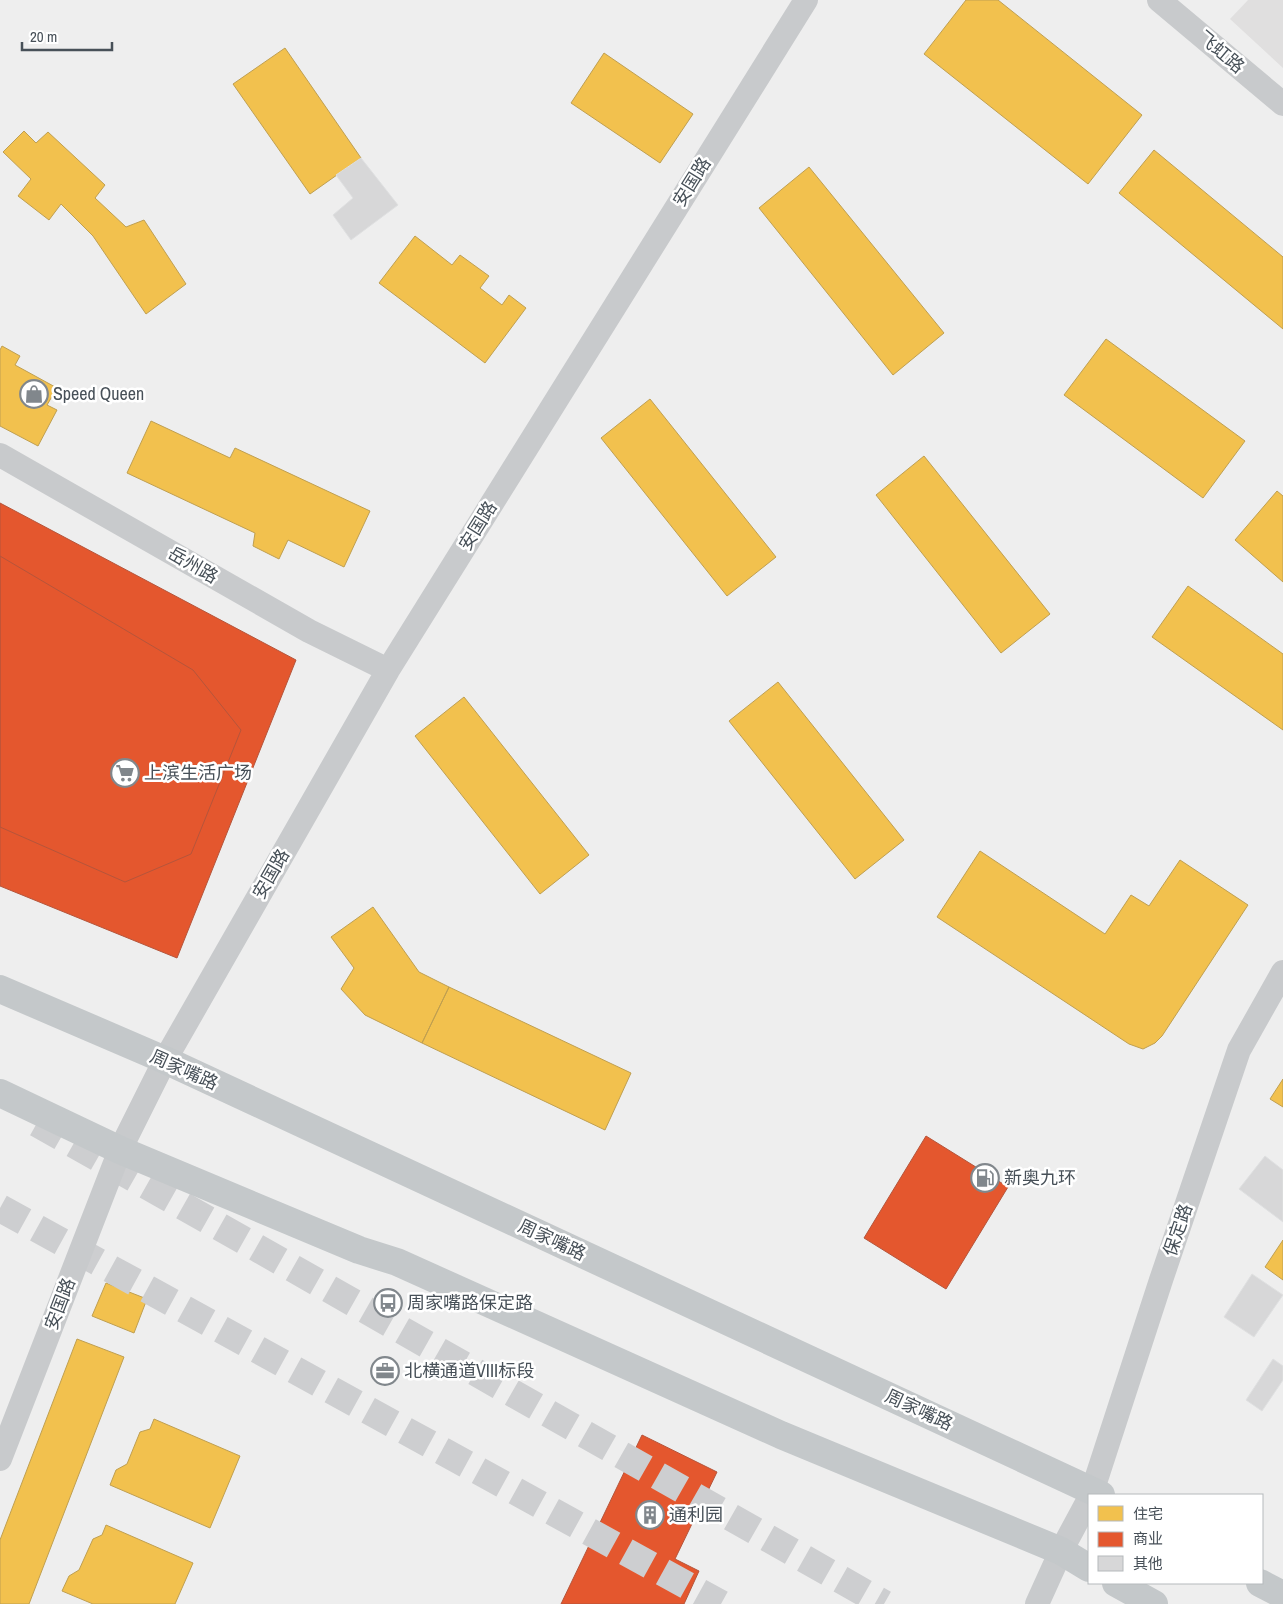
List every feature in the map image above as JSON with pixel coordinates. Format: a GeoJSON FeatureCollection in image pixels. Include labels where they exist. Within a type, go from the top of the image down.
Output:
{"type":"FeatureCollection","features":[{"type":"Feature","properties":{"kind":"main road","name":"周家嘴路"},"geometry":{"type":"LineString","coordinates":[[0,990],[165,1060],[1092,1494]]}},
{"type":"Feature","properties":{"kind":"main road"},"geometry":{"type":"LineString","coordinates":[[0,1093],[120,1150],[359,1250],[397,1262],[781,1435],[1061,1552],[1088,1567]]}},
{"type":"Feature","properties":{"kind":"main road"},"geometry":{"type":"LineString","coordinates":[[1118,1584],[1154,1604]]}},
{"type":"Feature","properties":{"kind":"main road"},"geometry":{"type":"LineString","coordinates":[[1262,1584],[1283,1595]]}},
{"type":"Feature","properties":{"kind":"street","name":"安国路"},"geometry":{"type":"LineString","coordinates":[[0,1459],[120,1150],[165,1060],[388,670],[806,0]]}},
{"type":"Feature","properties":{"kind":"street","name":"飞虹路"},"geometry":{"type":"LineString","coordinates":[[1159,0],[1283,104]]}},
{"type":"Feature","properties":{"kind":"street","name":"岳州路"},"geometry":{"type":"LineString","coordinates":[[0,455],[310,632],[388,670]]}},
{"type":"Feature","properties":{"kind":"street","name":"保定路"},"geometry":{"type":"LineString","coordinates":[[1094,1494],[1161,1280],[1239,1050],[1283,972]]}},
{"type":"Feature","properties":{"kind":"street","name":"保定路"},"geometry":{"type":"LineString","coordinates":[[1037,1604],[1061,1552],[1088,1505]]}},
{"type":"Feature","properties":{"kind":"shaded area"},"geometry":{"type":"Polygon","coordinates":[[[1248,0],[1283,0],[1283,68],[1230,19],[1248,0]]]}},
{"type":"Feature","properties":{"kind":"building: 住宅"},"geometry":{"type":"Polygon","coordinates":[[[966,0],[998,0],[1142,115],[1088,184],[924,54],[966,0]]]}},
{"type":"Feature","properties":{"kind":"building: 住宅"},"geometry":{"type":"Polygon","coordinates":[[[285,48],[361,158],[310,194],[233,84],[285,48]]]}},
{"type":"Feature","properties":{"kind":"building: 住宅"},"geometry":{"type":"Polygon","coordinates":[[[604,53],[693,114],[660,163],[571,103],[604,53]]]}},
{"type":"Feature","properties":{"kind":"building: 住宅"},"geometry":{"type":"Polygon","coordinates":[[[24,131],[36,143],[48,132],[105,185],[95,198],[126,227],[144,220],[186,284],[146,314],[93,236],[61,204],[49,220],[18,196],[31,179],[3,152],[24,131]]]}},
{"type":"Feature","properties":{"kind":"building: 住宅"},"geometry":{"type":"Polygon","coordinates":[[[1154,150],[1283,257],[1283,329],[1119,193],[1154,150]]]}},
{"type":"Feature","properties":{"kind":"building: 住宅"},"geometry":{"type":"Polygon","coordinates":[[[809,167],[944,333],[893,375],[759,208],[809,167]]]}},
{"type":"Feature","properties":{"kind":"building: 住宅"},"geometry":{"type":"Polygon","coordinates":[[[415,236],[452,265],[460,255],[489,276],[480,288],[502,305],[509,295],[526,308],[485,363],[379,283],[415,236]]]}},
{"type":"Feature","properties":{"kind":"building: 住宅"},"geometry":{"type":"Polygon","coordinates":[[[1106,339],[1245,441],[1203,498],[1064,395],[1106,339]]]}},
{"type":"Feature","properties":{"kind":"building: 住宅"},"geometry":{"type":"Polygon","coordinates":[[[2,346],[20,356],[15,365],[57,388],[47,405],[57,410],[38,446],[0,426],[0,350],[2,346]]]}},
{"type":"Feature","properties":{"kind":"building: 住宅"},"geometry":{"type":"Polygon","coordinates":[[[650,399],[776,557],[727,596],[601,438],[650,399]]]}},
{"type":"Feature","properties":{"kind":"building: 住宅"},"geometry":{"type":"Polygon","coordinates":[[[151,421],[230,458],[235,448],[370,511],[344,567],[288,540],[279,559],[253,546],[255,533],[127,473],[151,421]]]}},
{"type":"Feature","properties":{"kind":"building: 住宅"},"geometry":{"type":"Polygon","coordinates":[[[924,456],[1050,614],[1001,653],[876,495],[924,456]]]}},
{"type":"Feature","properties":{"kind":"building: 住宅"},"geometry":{"type":"Polygon","coordinates":[[[1277,491],[1283,496],[1283,582],[1235,540],[1277,491]]]}},
{"type":"Feature","properties":{"kind":"building: 住宅"},"geometry":{"type":"Polygon","coordinates":[[[1188,586],[1283,654],[1283,730],[1152,637],[1188,586]]]}},
{"type":"Feature","properties":{"kind":"building: 住宅"},"geometry":{"type":"Polygon","coordinates":[[[778,682],[904,840],[855,879],[729,721],[778,682]]]}},
{"type":"Feature","properties":{"kind":"building: 住宅"},"geometry":{"type":"Polygon","coordinates":[[[464,697],[589,855],[540,894],[415,736],[464,697]]]}},
{"type":"Feature","properties":{"kind":"building: 住宅"},"geometry":{"type":"Polygon","coordinates":[[[980,851],[1105,934],[1131,895],[1149,906],[1180,860],[1248,905],[1162,1036],[1155,1043],[1143,1049],[1129,1044],[937,917],[980,851]]]}},
{"type":"Feature","properties":{"kind":"building: 住宅"},"geometry":{"type":"Polygon","coordinates":[[[373,907],[419,972],[449,987],[422,1043],[365,1015],[341,989],[354,968],[331,937],[373,907]]]}},
{"type":"Feature","properties":{"kind":"building: 住宅"},"geometry":{"type":"Polygon","coordinates":[[[449,987],[631,1073],[605,1130],[422,1043],[449,987]]]}},
{"type":"Feature","properties":{"kind":"building: 住宅"},"geometry":{"type":"Polygon","coordinates":[[[1283,1079],[1283,1107],[1270,1099],[1283,1079]]]}},
{"type":"Feature","properties":{"kind":"building: 住宅"},"geometry":{"type":"Polygon","coordinates":[[[1283,1240],[1283,1280],[1265,1267],[1283,1240]]]}},
{"type":"Feature","properties":{"kind":"building: 住宅"},"geometry":{"type":"Polygon","coordinates":[[[106,1283],[147,1299],[134,1333],[92,1316],[106,1283]]]}},
{"type":"Feature","properties":{"kind":"building: 住宅"},"geometry":{"type":"Polygon","coordinates":[[[77,1339],[124,1357],[29,1604],[0,1604],[0,1540],[77,1339]]]}},
{"type":"Feature","properties":{"kind":"building: 住宅"},"geometry":{"type":"Polygon","coordinates":[[[154,1419],[240,1456],[210,1528],[110,1485],[116,1470],[127,1464],[140,1432],[150,1429],[154,1419]]]}},
{"type":"Feature","properties":{"kind":"building: 住宅"},"geometry":{"type":"Polygon","coordinates":[[[106,1525],[193,1563],[175,1604],[93,1604],[62,1591],[69,1576],[79,1570],[93,1539],[102,1535],[106,1525]]]}},
{"type":"Feature","properties":{"kind":"building: 商业","name":"上滨生活广场"},"geometry":{"type":"Polygon","coordinates":[[[0,503],[296,660],[177,958],[0,886],[0,503]]]}},
{"type":"Feature","properties":{"kind":"building: 商业"},"geometry":{"type":"Polygon","coordinates":[[[0,556],[193,670],[241,730],[191,854],[125,882],[0,827],[0,556]]]}},
{"type":"Feature","properties":{"kind":"building: 商业"},"geometry":{"type":"Polygon","coordinates":[[[926,1136],[1008,1187],[946,1289],[864,1238],[926,1136]]]}},
{"type":"Feature","properties":{"kind":"building: 商业","name":"通利园"},"geometry":{"type":"Polygon","coordinates":[[[642,1435],[717,1472],[675,1559],[699,1571],[684,1604],[561,1604],[642,1435]]]}},
{"type":"Feature","properties":{"kind":"building: 其他"},"geometry":{"type":"Polygon","coordinates":[[[361,158],[398,205],[351,240],[333,215],[353,198],[336,175],[361,158]]]}},
{"type":"Feature","properties":{"kind":"building: 其他"},"geometry":{"type":"Polygon","coordinates":[[[1265,1156],[1283,1170],[1283,1222],[1239,1189],[1265,1156]]]}},
{"type":"Feature","properties":{"kind":"building: 其他"},"geometry":{"type":"Polygon","coordinates":[[[1252,1274],[1283,1295],[1254,1337],[1224,1317],[1252,1274]]]}},
{"type":"Feature","properties":{"kind":"building: 其他"},"geometry":{"type":"Polygon","coordinates":[[[1273,1359],[1283,1366],[1283,1380],[1262,1411],[1246,1400],[1273,1359]]]}},
{"type":"Feature","properties":{"kind":"tunnel"},"geometry":{"type":"LineString","coordinates":[[37,1123],[884,1604]]}},
{"type":"Feature","properties":{"kind":"tunnel"},"geometry":{"type":"LineString","coordinates":[[0,1208],[721,1604]]}},
{"type":"Feature","properties":{"kind":"place","name":"Speed Queen"},"geometry":{"type":"Point","coordinates":[34,394]}},
{"type":"Feature","properties":{"kind":"place","name":"上滨生活广场"},"geometry":{"type":"Point","coordinates":[125,773]}},
{"type":"Feature","properties":{"kind":"place","name":"新奥九环"},"geometry":{"type":"Point","coordinates":[985,1178]}},
{"type":"Feature","properties":{"kind":"place","name":"周家嘴路保定路"},"geometry":{"type":"Point","coordinates":[388,1303]}},
{"type":"Feature","properties":{"kind":"place","name":"北横通道VIII标段"},"geometry":{"type":"Point","coordinates":[385,1371]}},
{"type":"Feature","properties":{"kind":"place","name":"通利园"},"geometry":{"type":"Point","coordinates":[650,1515]}}]}
